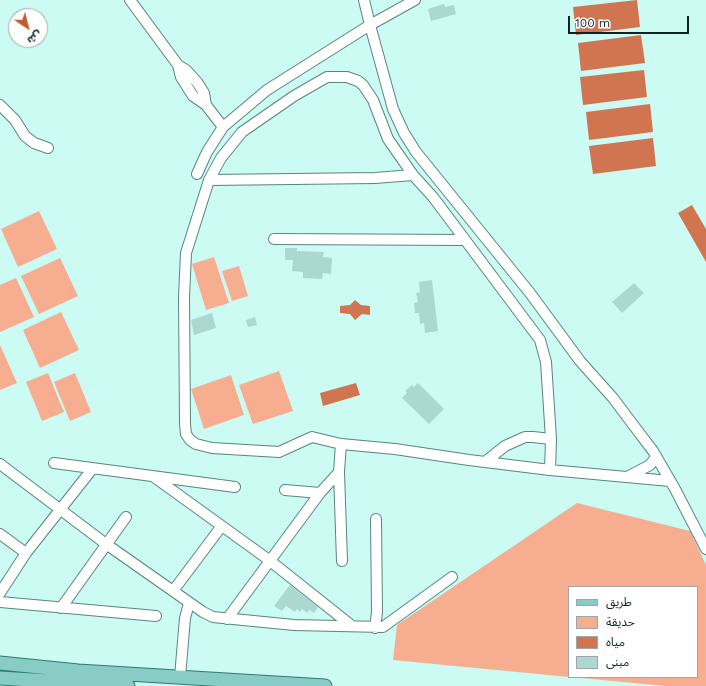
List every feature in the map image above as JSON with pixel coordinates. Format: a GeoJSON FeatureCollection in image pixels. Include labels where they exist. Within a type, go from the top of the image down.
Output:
{"type":"FeatureCollection","features":[{"type":"Feature","properties":{"kind":"main road"},"geometry":{"type":"LineString","coordinates":[[0,663],[78,671],[326,686]]}},
{"type":"Feature","properties":{"kind":"main road"},"geometry":{"type":"LineString","coordinates":[[0,678],[128,686]]}},
{"type":"Feature","properties":{"kind":"street"},"geometry":{"type":"LineString","coordinates":[[130,0],[178,65],[181,77],[193,96],[206,105],[222,127]]}},
{"type":"Feature","properties":{"kind":"street"},"geometry":{"type":"LineString","coordinates":[[364,0],[393,109],[416,152],[530,293],[580,361],[613,398],[656,457],[670,480],[706,549]]}},
{"type":"Feature","properties":{"kind":"street"},"geometry":{"type":"LineString","coordinates":[[197,174],[207,152],[222,127],[266,90],[370,25],[415,0]]}},
{"type":"Feature","properties":{"kind":"street"},"geometry":{"type":"LineString","coordinates":[[550,470],[551,439],[546,362],[540,340],[433,197],[413,175],[388,139],[373,100],[363,86],[358,81],[347,77],[327,77],[294,96],[242,132],[220,158],[209,180],[186,253],[184,297],[186,434],[190,440],[196,444],[212,448],[267,453],[279,452],[312,437],[341,444],[395,449],[550,470],[670,480]]}},
{"type":"Feature","properties":{"kind":"street"},"geometry":{"type":"LineString","coordinates":[[0,105],[14,120],[25,136],[34,143],[48,148]]}},
{"type":"Feature","properties":{"kind":"street"},"geometry":{"type":"LineString","coordinates":[[209,180],[375,178],[413,175]]}},
{"type":"Feature","properties":{"kind":"street"},"geometry":{"type":"LineString","coordinates":[[274,240],[466,240]]}},
{"type":"Feature","properties":{"kind":"street"},"geometry":{"type":"LineString","coordinates":[[485,462],[505,446],[525,437],[551,439]]}},
{"type":"Feature","properties":{"kind":"street"},"geometry":{"type":"LineString","coordinates":[[341,444],[339,472],[342,561]]}},
{"type":"Feature","properties":{"kind":"street"},"geometry":{"type":"LineString","coordinates":[[629,476],[650,465],[656,457]]}},
{"type":"Feature","properties":{"kind":"street"},"geometry":{"type":"LineString","coordinates":[[54,463],[235,487]]}},
{"type":"Feature","properties":{"kind":"street"},"geometry":{"type":"LineString","coordinates":[[0,464],[106,544],[189,603],[213,617],[294,625],[375,628],[388,624],[452,577]]}},
{"type":"Feature","properties":{"kind":"street"},"geometry":{"type":"LineString","coordinates":[[0,594],[26,553],[59,509],[93,468]]}},
{"type":"Feature","properties":{"kind":"street"},"geometry":{"type":"LineString","coordinates":[[227,619],[269,560],[320,493],[339,472]]}},
{"type":"Feature","properties":{"kind":"street"},"geometry":{"type":"LineString","coordinates":[[154,477],[221,527],[269,560],[352,626]]}},
{"type":"Feature","properties":{"kind":"street"},"geometry":{"type":"LineString","coordinates":[[285,490],[320,493]]}},
{"type":"Feature","properties":{"kind":"street"},"geometry":{"type":"LineString","coordinates":[[61,608],[126,517]]}},
{"type":"Feature","properties":{"kind":"street"},"geometry":{"type":"LineString","coordinates":[[375,628],[377,612],[376,519]]}},
{"type":"Feature","properties":{"kind":"street"},"geometry":{"type":"LineString","coordinates":[[173,591],[221,527]]}},
{"type":"Feature","properties":{"kind":"street"},"geometry":{"type":"LineString","coordinates":[[0,534],[26,553]]}},
{"type":"Feature","properties":{"kind":"street"},"geometry":{"type":"LineString","coordinates":[[0,602],[156,616]]}},
{"type":"Feature","properties":{"kind":"street"},"geometry":{"type":"LineString","coordinates":[[180,677],[184,618],[189,603]]}},
{"type":"Feature","properties":{"kind":"green space"},"geometry":{"type":"Polygon","coordinates":[[[39,211],[57,249],[18,267],[1,229],[39,211]]]}},
{"type":"Feature","properties":{"kind":"green space"},"geometry":{"type":"Polygon","coordinates":[[[214,257],[229,303],[206,310],[192,264],[214,257]]]}},
{"type":"Feature","properties":{"kind":"green space"},"geometry":{"type":"Polygon","coordinates":[[[60,258],[78,296],[39,314],[21,276],[60,258]]]}},
{"type":"Feature","properties":{"kind":"green space"},"geometry":{"type":"Polygon","coordinates":[[[239,266],[248,296],[232,301],[222,271],[239,266]]]}},
{"type":"Feature","properties":{"kind":"green space"},"geometry":{"type":"Polygon","coordinates":[[[16,278],[34,317],[0,332],[0,285],[16,278]]]}},
{"type":"Feature","properties":{"kind":"green space"},"geometry":{"type":"Polygon","coordinates":[[[61,312],[79,350],[40,368],[23,330],[61,312]]]}},
{"type":"Feature","properties":{"kind":"green space"},"geometry":{"type":"Polygon","coordinates":[[[0,345],[17,383],[0,390],[0,345]]]}},
{"type":"Feature","properties":{"kind":"green space"},"geometry":{"type":"Polygon","coordinates":[[[279,371],[293,411],[253,424],[239,385],[279,371]]]}},
{"type":"Feature","properties":{"kind":"green space"},"geometry":{"type":"Polygon","coordinates":[[[48,373],[64,412],[42,421],[26,382],[48,373]]]}},
{"type":"Feature","properties":{"kind":"green space"},"geometry":{"type":"Polygon","coordinates":[[[75,373],[91,412],[70,421],[54,382],[75,373]]]}},
{"type":"Feature","properties":{"kind":"green space"},"geometry":{"type":"Polygon","coordinates":[[[231,375],[244,415],[204,429],[191,389],[231,375]]]}},
{"type":"Feature","properties":{"kind":"green space"},"geometry":{"type":"Polygon","coordinates":[[[577,503],[690,531],[706,565],[706,686],[666,686],[581,678],[698,678],[698,586],[568,586],[568,677],[393,660],[397,625],[577,503]]]}},
{"type":"Feature","properties":{"kind":"water"},"geometry":{"type":"Polygon","coordinates":[[[637,0],[640,27],[576,35],[573,7],[637,0]]]}},
{"type":"Feature","properties":{"kind":"water"},"geometry":{"type":"Polygon","coordinates":[[[641,35],[645,63],[581,71],[578,43],[641,35]]]}},
{"type":"Feature","properties":{"kind":"water"},"geometry":{"type":"Polygon","coordinates":[[[644,70],[647,97],[583,105],[580,77],[644,70]]]}},
{"type":"Feature","properties":{"kind":"water"},"geometry":{"type":"Polygon","coordinates":[[[650,104],[653,132],[589,140],[586,112],[650,104]]]}},
{"type":"Feature","properties":{"kind":"water"},"geometry":{"type":"Polygon","coordinates":[[[653,138],[656,166],[593,174],[589,146],[653,138]]]}},
{"type":"Feature","properties":{"kind":"water"},"geometry":{"type":"Polygon","coordinates":[[[692,205],[706,229],[706,262],[678,213],[692,205]]]}},
{"type":"Feature","properties":{"kind":"water"},"geometry":{"type":"Polygon","coordinates":[[[355,300],[361,305],[370,306],[370,315],[362,314],[355,320],[350,314],[340,313],[340,306],[350,305],[355,300]]]}},
{"type":"Feature","properties":{"kind":"water"},"geometry":{"type":"Polygon","coordinates":[[[356,383],[360,395],[323,406],[320,393],[356,383]]]}},
{"type":"Feature","properties":{"kind":"building"},"geometry":{"type":"Polygon","coordinates":[[[444,4],[445,7],[454,5],[456,14],[431,21],[428,9],[444,4]]]}},
{"type":"Feature","properties":{"kind":"building"},"geometry":{"type":"Polygon","coordinates":[[[285,248],[297,248],[297,251],[324,252],[323,257],[332,258],[331,274],[323,273],[322,279],[303,278],[303,272],[292,271],[293,260],[285,260],[285,248]]]}},
{"type":"Feature","properties":{"kind":"building"},"geometry":{"type":"Polygon","coordinates":[[[432,280],[438,331],[425,333],[424,323],[420,324],[419,313],[415,313],[414,303],[418,302],[416,293],[420,292],[419,282],[432,280]]]}},
{"type":"Feature","properties":{"kind":"building"},"geometry":{"type":"Polygon","coordinates":[[[634,283],[644,293],[622,313],[612,302],[634,283]]]}},
{"type":"Feature","properties":{"kind":"building"},"geometry":{"type":"Polygon","coordinates":[[[212,313],[216,328],[194,335],[191,320],[212,313]]]}},
{"type":"Feature","properties":{"kind":"building"},"geometry":{"type":"Polygon","coordinates":[[[255,317],[257,325],[248,327],[246,320],[255,317]]]}},
{"type":"Feature","properties":{"kind":"building"},"geometry":{"type":"Polygon","coordinates":[[[418,383],[444,409],[429,424],[402,398],[407,393],[405,391],[412,385],[414,387],[418,383]]]}},
{"type":"Feature","properties":{"kind":"building"},"geometry":{"type":"Polygon","coordinates":[[[290,585],[318,607],[314,613],[309,610],[307,613],[302,609],[300,612],[297,609],[295,612],[286,606],[282,611],[274,606],[290,585]]]}}]}
